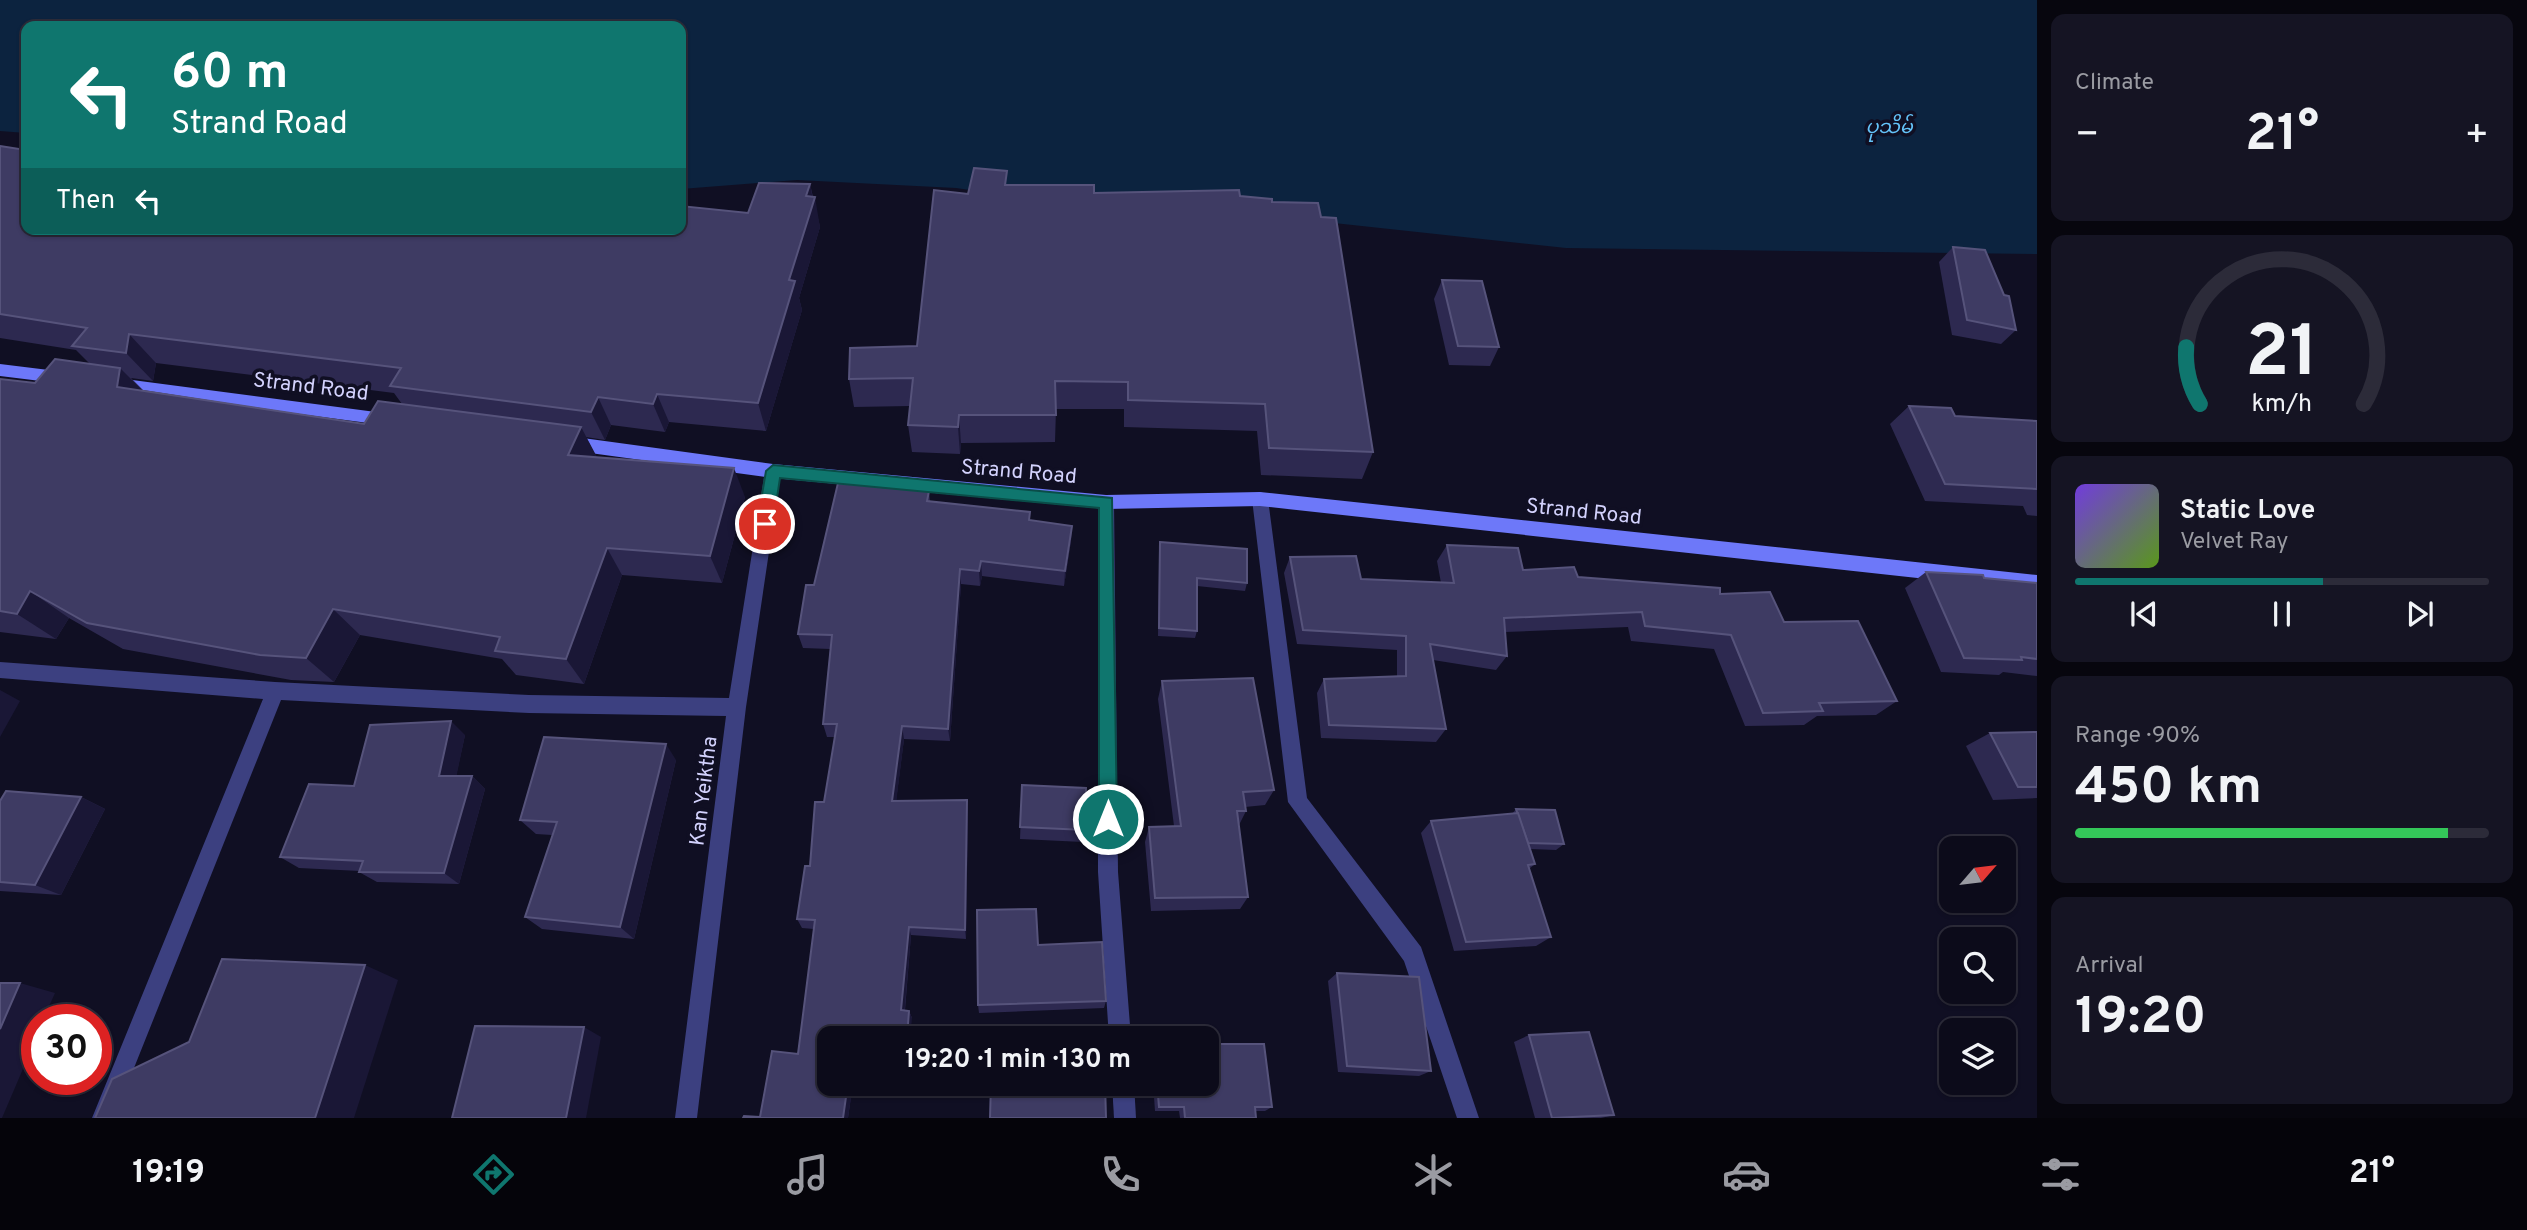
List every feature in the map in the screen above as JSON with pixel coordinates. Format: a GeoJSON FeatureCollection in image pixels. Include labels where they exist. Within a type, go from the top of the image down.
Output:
{"type":"FeatureCollection","features":[{"type":"Feature","properties":{"kind":"main road","name":"Strand Road"},"geometry":{"type":"LineString","coordinates":[[0,370],[413,422]]}},
{"type":"Feature","properties":{"kind":"main road","name":"Strand Road"},"geometry":{"type":"LineString","coordinates":[[551,441],[773,471],[1107,502],[1260,499],[2037,583]]}},
{"type":"Feature","properties":{"kind":"street","name":"Kan Yeiktha"},"geometry":{"type":"LineString","coordinates":[[686,1118],[737,707],[773,471]]}},
{"type":"Feature","properties":{"kind":"street"},"geometry":{"type":"LineString","coordinates":[[1260,499],[1297,802],[1413,955],[1468,1118]]}},
{"type":"Feature","properties":{"kind":"street"},"geometry":{"type":"LineString","coordinates":[[1107,502],[1108,872],[1119,1026]]}},
{"type":"Feature","properties":{"kind":"street"},"geometry":{"type":"LineString","coordinates":[[0,670],[275,691],[529,704],[737,707]]}},
{"type":"Feature","properties":{"kind":"street"},"geometry":{"type":"LineString","coordinates":[[103,1118],[275,691]]}},
{"type":"Feature","properties":{"kind":"street"},"geometry":{"type":"LineString","coordinates":[[1124,1096],[1125,1118]]}},
{"type":"Feature","properties":{"kind":"water","name":"ပုသိမ်"},"geometry":{"type":"Polygon","coordinates":[[[0,0],[2037,0],[2037,254],[1566,248],[1334,223],[1032,199],[956,188],[797,180],[686,189],[686,21],[21,21],[21,133],[0,131],[0,0]]]}},
{"type":"Feature","properties":{"kind":"building"},"geometry":{"type":"Polygon","coordinates":[[[0,146],[21,149],[21,235],[686,235],[686,207],[748,213],[759,183],[810,184],[806,196],[815,197],[789,280],[795,281],[758,403],[657,394],[653,404],[598,397],[591,412],[390,386],[401,368],[129,334],[126,353],[72,346],[87,328],[0,314],[0,146]]]}},
{"type":"Feature","properties":{"kind":"building"},"geometry":{"type":"Polygon","coordinates":[[[974,168],[1007,171],[1005,185],[1094,185],[1094,193],[1239,190],[1240,196],[1272,199],[1272,202],[1318,203],[1321,217],[1336,218],[1373,452],[1269,448],[1265,404],[1128,400],[1128,382],[1055,381],[1056,415],[959,415],[958,427],[908,425],[913,378],[849,379],[850,348],[917,346],[934,190],[968,194],[974,168]]]}},
{"type":"Feature","properties":{"kind":"building"},"geometry":{"type":"Polygon","coordinates":[[[1953,247],[1985,250],[2004,295],[2009,296],[2016,330],[1967,320],[1953,247]]]}},
{"type":"Feature","properties":{"kind":"building"},"geometry":{"type":"Polygon","coordinates":[[[1442,280],[1482,281],[1499,347],[1458,346],[1442,280]]]}},
{"type":"Feature","properties":{"kind":"building"},"geometry":{"type":"Polygon","coordinates":[[[55,359],[120,368],[117,387],[364,424],[378,401],[581,427],[568,455],[734,468],[710,556],[607,548],[566,659],[495,651],[500,637],[333,609],[306,658],[260,655],[87,623],[30,591],[17,614],[0,611],[0,379],[35,383],[55,359]]]}},
{"type":"Feature","properties":{"kind":"building"},"geometry":{"type":"Polygon","coordinates":[[[1909,406],[1951,408],[1955,416],[2037,421],[2037,489],[1945,484],[1909,406]]]}},
{"type":"Feature","properties":{"kind":"building"},"geometry":{"type":"Polygon","coordinates":[[[838,483],[929,491],[927,501],[1030,512],[1029,520],[1072,526],[1065,571],[981,561],[979,571],[960,569],[948,729],[902,726],[892,801],[967,800],[965,930],[909,927],[901,1010],[909,1011],[908,1026],[817,1026],[817,1096],[846,1096],[843,1118],[743,1118],[760,1117],[772,1051],[798,1054],[815,920],[797,919],[805,866],[810,866],[815,802],[824,802],[837,724],[823,724],[832,635],[798,634],[806,585],[814,585],[838,483]]]}},
{"type":"Feature","properties":{"kind":"building"},"geometry":{"type":"Polygon","coordinates":[[[1160,542],[1247,549],[1247,583],[1197,578],[1197,631],[1159,628],[1160,542]]]}},
{"type":"Feature","properties":{"kind":"building"},"geometry":{"type":"Polygon","coordinates":[[[1447,545],[1518,548],[1523,570],[1574,567],[1578,577],[1720,588],[1720,594],[1770,592],[1784,622],[1858,621],[1897,701],[1819,703],[1823,711],[1763,713],[1731,635],[1645,626],[1642,612],[1504,618],[1507,656],[1430,644],[1446,729],[1329,725],[1324,679],[1406,676],[1406,636],[1303,630],[1290,557],[1356,556],[1361,579],[1454,583],[1447,545]]]}},
{"type":"Feature","properties":{"kind":"building"},"geometry":{"type":"Polygon","coordinates":[[[1926,572],[1983,575],[1984,578],[2037,583],[2037,659],[1964,658],[1926,572]]]}},
{"type":"Feature","properties":{"kind":"building"},"geometry":{"type":"Polygon","coordinates":[[[1253,678],[1274,790],[1243,792],[1246,811],[1237,811],[1248,897],[1155,898],[1149,827],[1181,826],[1162,681],[1253,678]]]}},
{"type":"Feature","properties":{"kind":"building"},"geometry":{"type":"Polygon","coordinates":[[[451,721],[439,776],[472,776],[444,873],[359,872],[363,861],[280,857],[309,784],[354,786],[370,725],[451,721]]]}},
{"type":"Feature","properties":{"kind":"building"},"geometry":{"type":"Polygon","coordinates":[[[2037,732],[2037,787],[2018,787],[1990,733],[2037,732]]]}},
{"type":"Feature","properties":{"kind":"building"},"geometry":{"type":"Polygon","coordinates":[[[544,737],[666,744],[620,927],[525,917],[557,822],[520,820],[544,737]]]}},
{"type":"Feature","properties":{"kind":"building"},"geometry":{"type":"Polygon","coordinates":[[[1022,785],[1086,788],[1085,830],[1020,827],[1022,785]]]}},
{"type":"Feature","properties":{"kind":"building"},"geometry":{"type":"Polygon","coordinates":[[[6,791],[81,797],[35,885],[0,882],[0,801],[6,791]]]}},
{"type":"Feature","properties":{"kind":"building"},"geometry":{"type":"Polygon","coordinates":[[[1516,809],[1555,810],[1564,844],[1528,843],[1516,809]]]}},
{"type":"Feature","properties":{"kind":"building"},"geometry":{"type":"Polygon","coordinates":[[[1518,813],[1535,864],[1528,865],[1551,937],[1466,942],[1431,821],[1518,813]]]}},
{"type":"Feature","properties":{"kind":"building"},"geometry":{"type":"Polygon","coordinates":[[[1036,909],[1038,945],[1102,942],[1106,1001],[978,1005],[977,910],[1036,909]]]}},
{"type":"Feature","properties":{"kind":"building"},"geometry":{"type":"Polygon","coordinates":[[[222,959],[365,965],[315,1118],[95,1118],[105,1095],[112,1095],[112,1079],[189,1042],[222,959]]]}},
{"type":"Feature","properties":{"kind":"building"},"geometry":{"type":"Polygon","coordinates":[[[1337,973],[1419,977],[1431,1071],[1347,1066],[1337,973]]]}},
{"type":"Feature","properties":{"kind":"building"},"geometry":{"type":"Polygon","coordinates":[[[0,983],[20,983],[0,1029],[0,983]]]}},
{"type":"Feature","properties":{"kind":"building"},"geometry":{"type":"Polygon","coordinates":[[[475,1026],[584,1027],[566,1118],[452,1118],[475,1026]]]}},
{"type":"Feature","properties":{"kind":"building"},"geometry":{"type":"Polygon","coordinates":[[[1589,1032],[1614,1115],[1552,1118],[1529,1035],[1589,1032]]]}},
{"type":"Feature","properties":{"kind":"building"},"geometry":{"type":"Polygon","coordinates":[[[1219,1044],[1264,1044],[1272,1107],[1255,1107],[1256,1118],[1185,1118],[1184,1107],[1159,1107],[1158,1096],[1219,1096],[1219,1044]]]}},
{"type":"Feature","properties":{"kind":"building"},"geometry":{"type":"Polygon","coordinates":[[[991,1096],[1105,1096],[1106,1118],[990,1118],[991,1096]]]}},
{"type":"Feature","properties":{"kind":"route"},"geometry":{"type":"LineString","coordinates":[[765,524],[773,471],[1107,502],[1108,819]]}}]}
